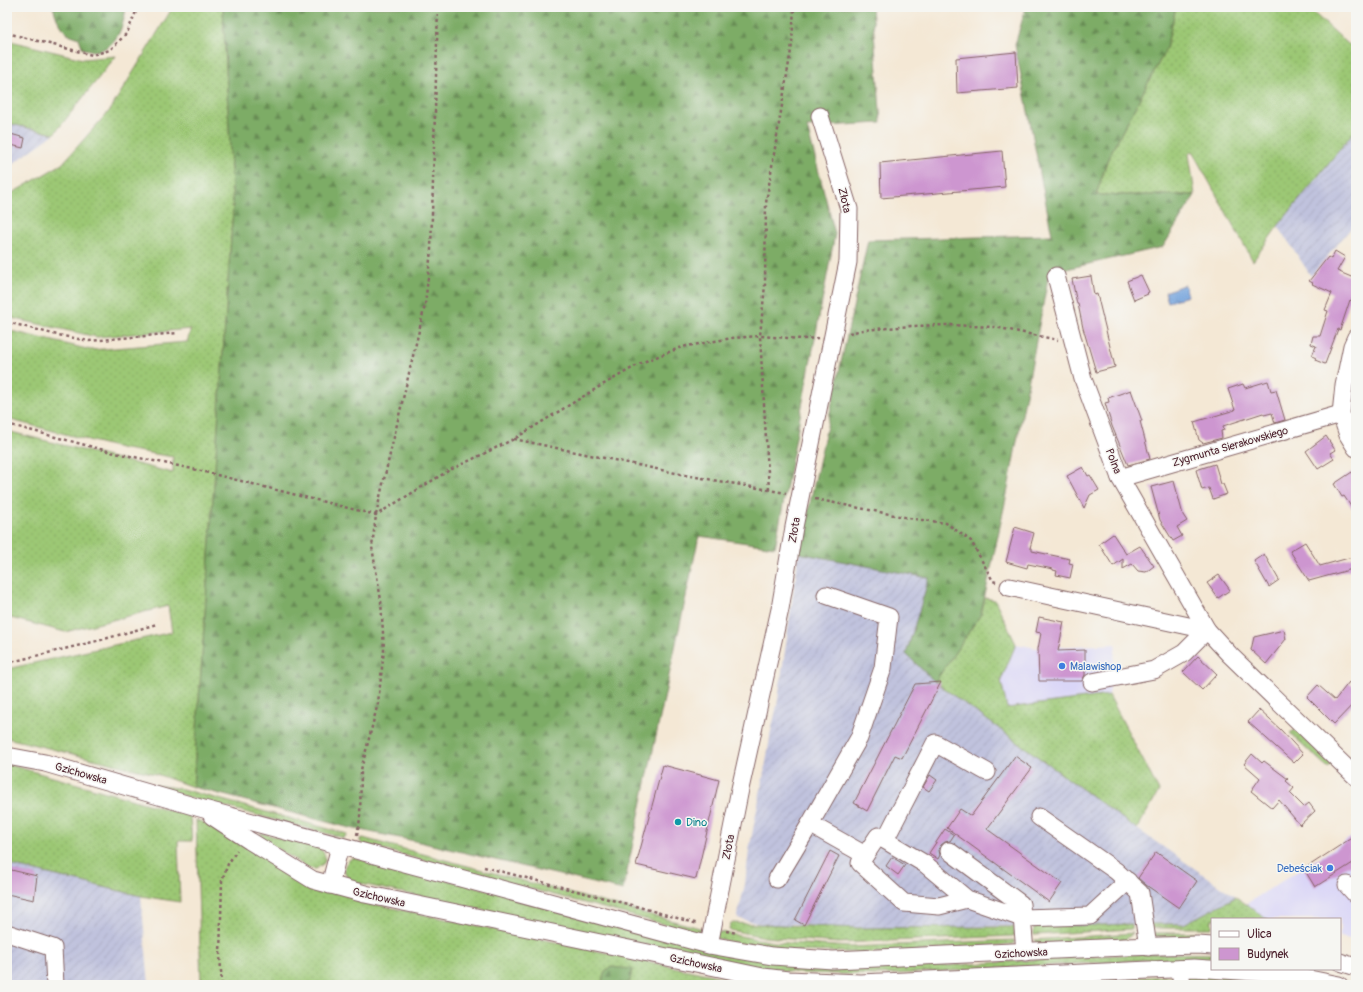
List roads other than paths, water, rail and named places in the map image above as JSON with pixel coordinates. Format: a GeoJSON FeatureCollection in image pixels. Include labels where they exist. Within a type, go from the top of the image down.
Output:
{"type":"FeatureCollection","features":[{"type":"Feature","properties":{"kind":"street","name":"Złota"},"geometry":{"type":"LineString","coordinates":[[709,945],[740,789],[780,609],[800,496],[848,262],[849,209],[820,116]]}},
{"type":"Feature","properties":{"kind":"street","name":"Polna"},"geometry":{"type":"LineString","coordinates":[[1056,276],[1083,379],[1120,478],[1207,630],[1230,655],[1356,777]]}},
{"type":"Feature","properties":{"kind":"street"},"geometry":{"type":"LineString","coordinates":[[1356,337],[1352,346],[1341,414],[1348,435],[1356,448]]}},
{"type":"Feature","properties":{"kind":"street","name":"Zygmunta Sierakowskiego"},"geometry":{"type":"LineString","coordinates":[[1120,478],[1341,414]]}},
{"type":"Feature","properties":{"kind":"street"},"geometry":{"type":"LineString","coordinates":[[1009,587],[1207,630]]}},
{"type":"Feature","properties":{"kind":"street"},"geometry":{"type":"LineString","coordinates":[[777,878],[859,738],[883,668],[888,618],[826,595]]}},
{"type":"Feature","properties":{"kind":"street"},"geometry":{"type":"LineString","coordinates":[[1092,682],[1154,670],[1184,654],[1207,630]]}},
{"type":"Feature","properties":{"kind":"street"},"geometry":{"type":"LineString","coordinates":[[885,840],[935,743],[987,772]]}},
{"type":"Feature","properties":{"kind":"street","name":"Gzichowska"},"geometry":{"type":"LineString","coordinates":[[7,756],[45,763],[200,808],[350,840],[709,945],[772,956],[833,960],[1198,945],[1211,946]]}},
{"type":"Feature","properties":{"kind":"street","name":"Gzichowska"},"geometry":{"type":"LineString","coordinates":[[200,808],[313,880],[365,894],[787,982],[1181,977],[1194,968],[1211,969]]}},
{"type":"Feature","properties":{"kind":"street"},"geometry":{"type":"LineString","coordinates":[[1039,817],[1116,871],[1140,893],[1148,947]]}},
{"type":"Feature","properties":{"kind":"street"},"geometry":{"type":"LineString","coordinates":[[810,824],[865,855]]}},
{"type":"Feature","properties":{"kind":"street"},"geometry":{"type":"LineString","coordinates":[[967,899],[939,906],[904,902],[860,863],[878,836],[925,864],[967,899],[1022,918],[1090,916],[1128,881]]}},
{"type":"Feature","properties":{"kind":"street"},"geometry":{"type":"LineString","coordinates":[[330,885],[350,840]]}},
{"type":"Feature","properties":{"kind":"street"},"geometry":{"type":"LineString","coordinates":[[949,851],[1021,904],[1025,952]]}},
{"type":"Feature","properties":{"kind":"street"},"geometry":{"type":"LineString","coordinates":[[7,933],[53,948],[55,985]]}},
{"type":"Feature","properties":{"kind":"street"},"geometry":{"type":"LineString","coordinates":[[1341,962],[1356,966]]}},
{"type":"Feature","properties":{"kind":"street","name":"Gzichowska"},"geometry":{"type":"LineString","coordinates":[[1224,970],[1285,974],[1338,985]]}},
{"type":"Feature","properties":{"kind":"water"},"geometry":{"type":"Polygon","coordinates":[[[1185,285],[1188,296],[1168,302],[1165,292],[1185,285]]]}},
{"type":"Feature","properties":{"kind":"place","name":"Malawishop"},"geometry":{"type":"Point","coordinates":[1062,666]}},
{"type":"Feature","properties":{"kind":"place","name":"Dino"},"geometry":{"type":"Point","coordinates":[678,822]}},
{"type":"Feature","properties":{"kind":"place","name":"Debeściak"},"geometry":{"type":"Point","coordinates":[1330,868]}}]}
